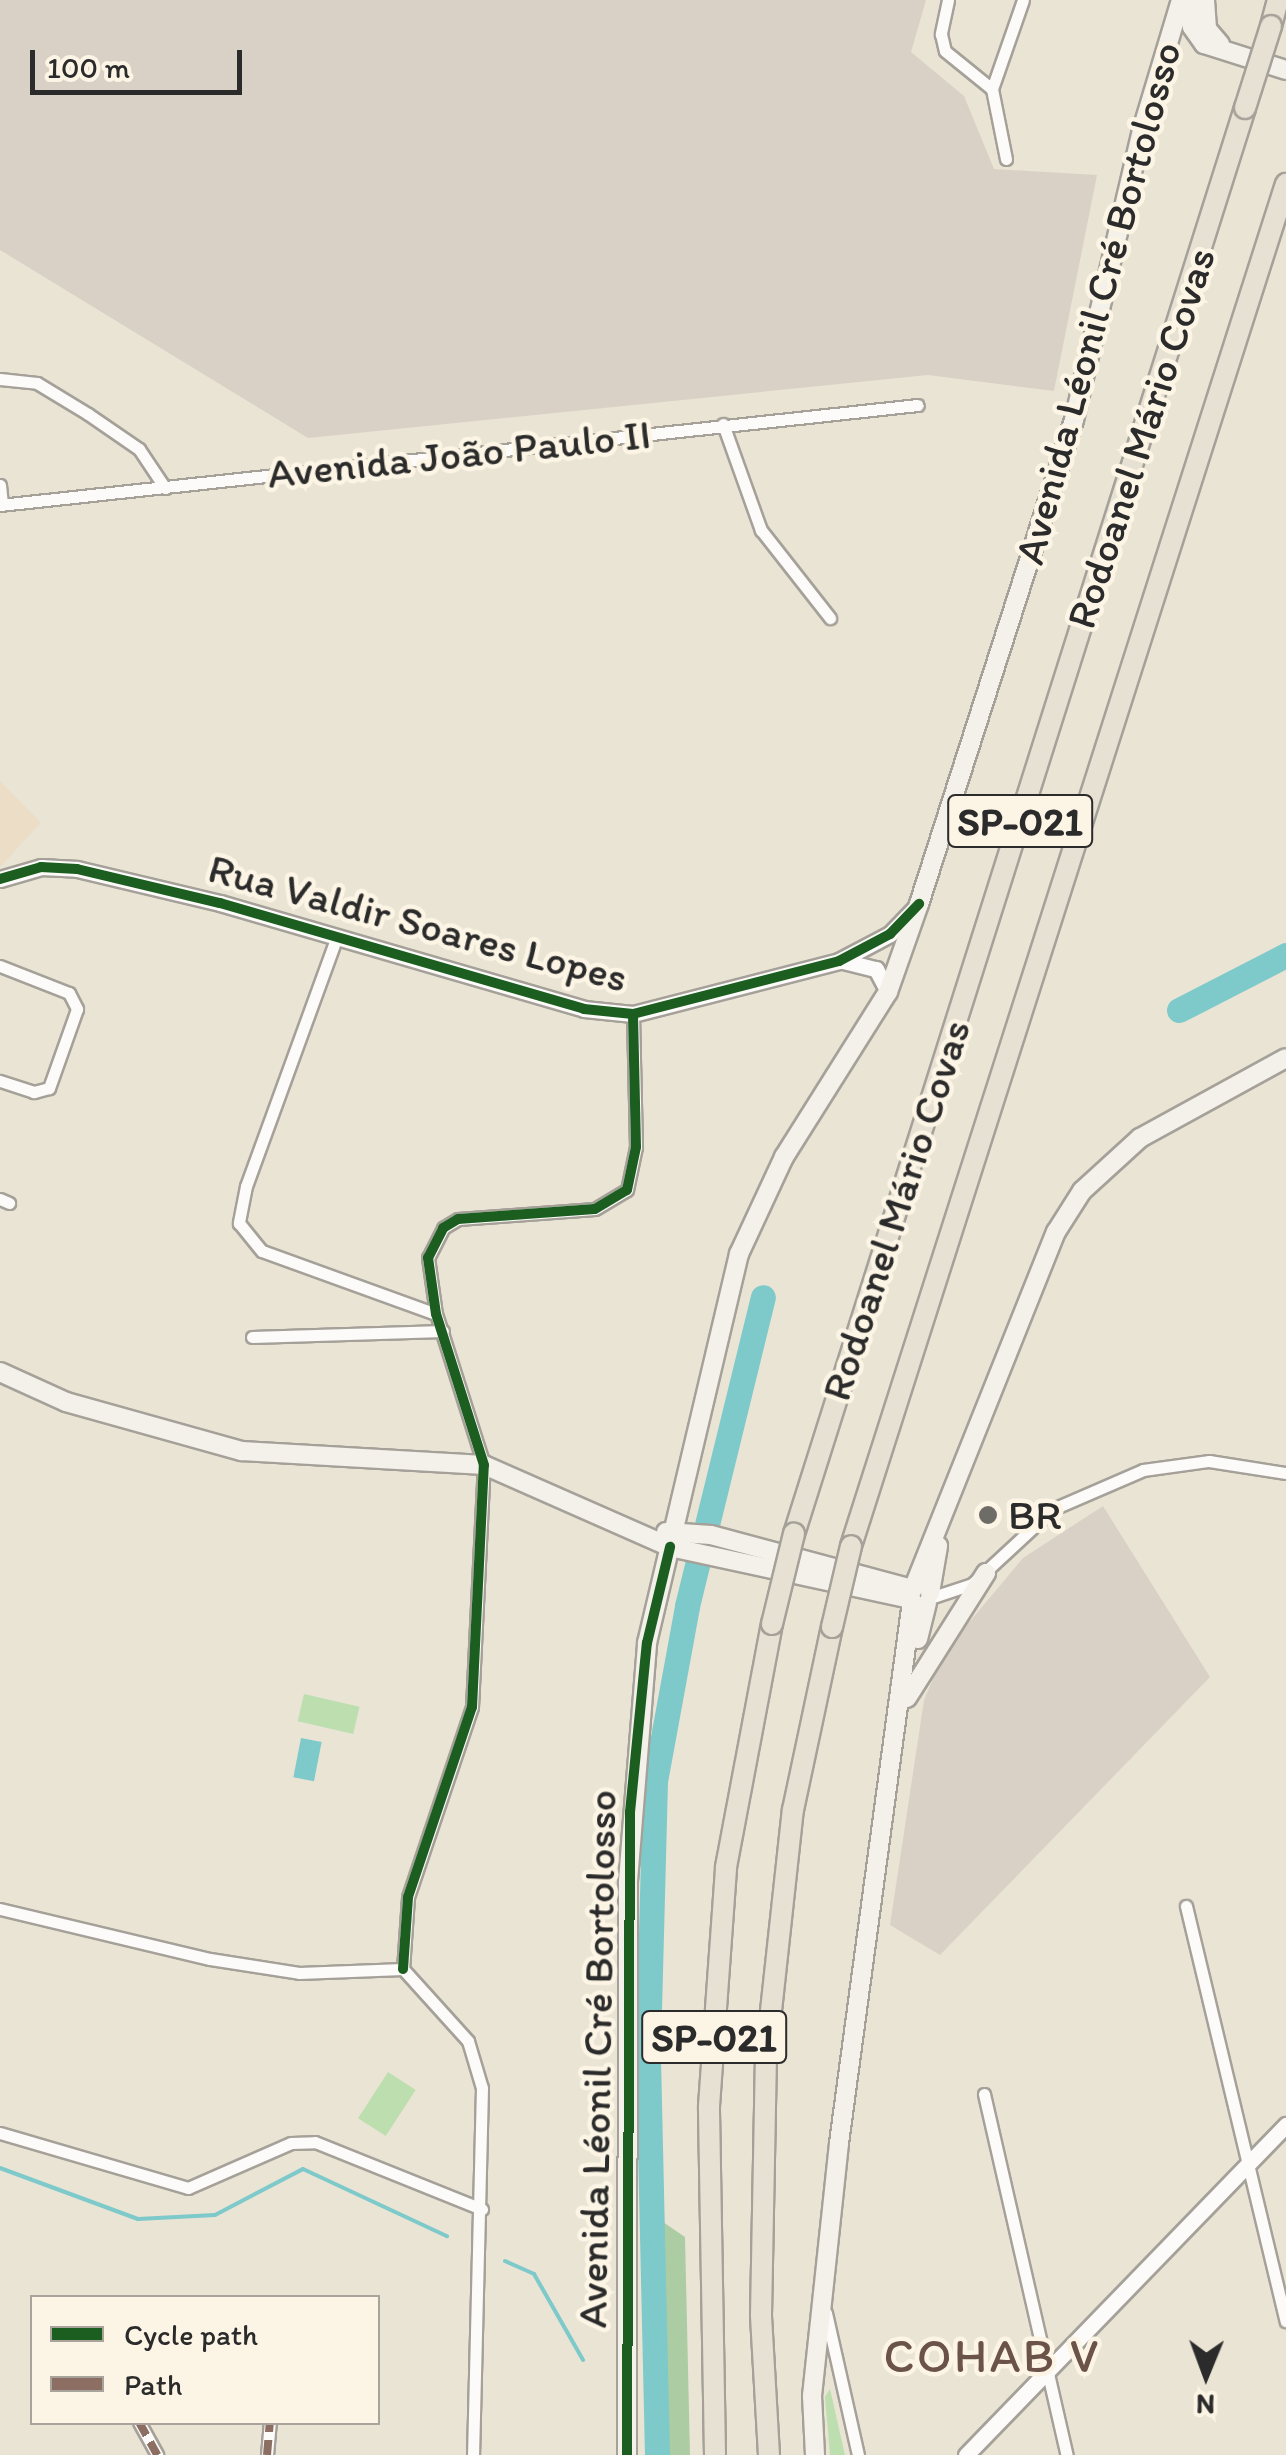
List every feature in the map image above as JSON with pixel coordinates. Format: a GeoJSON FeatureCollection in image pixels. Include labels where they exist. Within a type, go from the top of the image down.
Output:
{"type":"FeatureCollection","features":[{"type":"Feature","properties":{"kind":"highway","name":"Rodoanel Mário Covas"},"geometry":{"type":"LineString","coordinates":[[715,2455],[709,2106],[726,1867],[772,1624],[794,1534],[1278,0]]}},
{"type":"Feature","properties":{"kind":"highway","name":"Rodoanel Mário Covas"},"geometry":{"type":"LineString","coordinates":[[768,2455],[761,2315],[766,2057],[792,1810],[832,1626],[851,1546],[1286,184]]}},
{"type":"Feature","properties":{"kind":"main road"},"geometry":{"type":"LineString","coordinates":[[1185,0],[1192,27],[1204,44],[1240,59],[1286,70]]}},
{"type":"Feature","properties":{"kind":"main road","name":"Avenida Léonil Cré Bortolosso"},"geometry":{"type":"LineString","coordinates":[[626,2455],[630,1812],[648,1643],[680,1542],[739,1254],[784,1157],[888,992],[1074,420],[1142,130],[1185,0]]}},
{"type":"Feature","properties":{"kind":"main road"},"geometry":{"type":"LineString","coordinates":[[1205,0],[1207,29],[1240,59]]}},
{"type":"Feature","properties":{"kind":"main road"},"geometry":{"type":"LineString","coordinates":[[815,2455],[812,2396],[825,2309],[839,2142],[920,1597],[944,1506],[1056,1232],[1082,1192],[1140,1138],[1286,1058]]}},
{"type":"Feature","properties":{"kind":"main road"},"geometry":{"type":"LineString","coordinates":[[0,1372],[66,1402],[242,1451],[484,1466],[680,1542],[920,1597]]}},
{"type":"Feature","properties":{"kind":"main road"},"geometry":{"type":"LineString","coordinates":[[680,1542],[710,1535],[920,1597]]}},
{"type":"Feature","properties":{"kind":"main road"},"geometry":{"type":"LineString","coordinates":[[902,1707],[986,1574]]}},
{"type":"Feature","properties":{"kind":"street"},"geometry":{"type":"LineString","coordinates":[[948,0],[940,34],[945,51],[992,88]]}},
{"type":"Feature","properties":{"kind":"street"},"geometry":{"type":"LineString","coordinates":[[1006,158],[992,88],[1024,0]]}},
{"type":"Feature","properties":{"kind":"street"},"geometry":{"type":"LineString","coordinates":[[0,380],[36,384],[88,414],[139,449],[164,488]]}},
{"type":"Feature","properties":{"kind":"street","name":"Avenida João Paulo II"},"geometry":{"type":"LineString","coordinates":[[1,505],[918,405]]}},
{"type":"Feature","properties":{"kind":"street"},"geometry":{"type":"LineString","coordinates":[[723,424],[761,530],[830,618]]}},
{"type":"Feature","properties":{"kind":"street"},"geometry":{"type":"LineString","coordinates":[[0,485],[1,505]]}},
{"type":"Feature","properties":{"kind":"street","name":"Rua Valdir Soares Lopes"},"geometry":{"type":"LineString","coordinates":[[0,879],[41,867],[78,869],[584,1009],[633,1014],[839,961],[890,934],[919,904]]}},
{"type":"Feature","properties":{"kind":"street"},"geometry":{"type":"LineString","coordinates":[[336,939],[246,1186],[239,1223],[262,1251],[436,1314]]}},
{"type":"Feature","properties":{"kind":"street"},"geometry":{"type":"LineString","coordinates":[[839,961],[876,969],[888,992]]}},
{"type":"Feature","properties":{"kind":"street"},"geometry":{"type":"LineString","coordinates":[[0,966],[68,993],[77,1003],[76,1018],[49,1088],[34,1092],[0,1081]]}},
{"type":"Feature","properties":{"kind":"street"},"geometry":{"type":"LineString","coordinates":[[474,2455],[482,2088],[474,2052],[402,1969],[408,1897],[472,1707],[484,1466],[436,1314],[428,1258],[443,1228],[476,1214],[594,1209],[627,1190],[636,1147],[633,1014]]}},
{"type":"Feature","properties":{"kind":"street"},"geometry":{"type":"LineString","coordinates":[[252,1336],[443,1331]]}},
{"type":"Feature","properties":{"kind":"street"},"geometry":{"type":"LineString","coordinates":[[920,1597],[986,1574],[1031,1522],[1143,1470],[1209,1461],[1286,1473]]}},
{"type":"Feature","properties":{"kind":"street"},"geometry":{"type":"LineString","coordinates":[[1186,1906],[1245,2166],[1286,2320]]}},
{"type":"Feature","properties":{"kind":"street"},"geometry":{"type":"LineString","coordinates":[[0,1909],[210,1959],[299,1973],[402,1969]]}},
{"type":"Feature","properties":{"kind":"street"},"geometry":{"type":"LineString","coordinates":[[984,2094],[1067,2455]]}},
{"type":"Feature","properties":{"kind":"street"},"geometry":{"type":"LineString","coordinates":[[966,2455],[1286,2126]]}},
{"type":"Feature","properties":{"kind":"street"},"geometry":{"type":"LineString","coordinates":[[0,2133],[188,2188],[291,2143],[316,2142],[482,2209]]}},
{"type":"Feature","properties":{"kind":"street"},"geometry":{"type":"LineString","coordinates":[[825,2309],[858,2455]]}},
{"type":"Feature","properties":{"kind":"street"},"geometry":{"type":"LineString","coordinates":[[141,2425],[157,2455]]}},
{"type":"Feature","properties":{"kind":"street"},"geometry":{"type":"LineString","coordinates":[[267,2455],[270,2425]]}},
{"type":"Feature","properties":{"kind":"shaded area"},"geometry":{"type":"Polygon","coordinates":[[[0,0],[926,0],[911,52],[964,96],[994,169],[1097,175],[1054,391],[928,375],[308,438],[0,250],[0,0]]]}},
{"type":"Feature","properties":{"kind":"shaded area"},"geometry":{"type":"Polygon","coordinates":[[[0,781],[41,823],[0,867],[0,781]]]}},
{"type":"Feature","properties":{"kind":"shaded area"},"geometry":{"type":"Polygon","coordinates":[[[1103,1506],[1210,1677],[940,1955],[890,1925],[924,1700],[945,1651],[1023,1558],[1103,1506]]]}},
{"type":"Feature","properties":{"kind":"green space"},"geometry":{"type":"Polygon","coordinates":[[[304,1694],[360,1707],[353,1734],[298,1721],[304,1694]]]}},
{"type":"Feature","properties":{"kind":"green space"},"geometry":{"type":"Polygon","coordinates":[[[388,2072],[416,2090],[386,2136],[358,2118],[388,2072]]]}},
{"type":"Feature","properties":{"kind":"green space"},"geometry":{"type":"Polygon","coordinates":[[[660,2220],[685,2237],[690,2455],[662,2455],[660,2220]]]}},
{"type":"Feature","properties":{"kind":"green space"},"geometry":{"type":"Polygon","coordinates":[[[830,2389],[845,2455],[830,2455],[825,2397],[830,2389]]]}},
{"type":"Feature","properties":{"kind":"water"},"geometry":{"type":"Polygon","coordinates":[[[301,1738],[322,1742],[314,1781],[293,1777],[301,1738]]]}},
{"type":"Feature","properties":{"kind":"waterway"},"geometry":{"type":"LineString","coordinates":[[1179,1010],[1286,955]]}},
{"type":"Feature","properties":{"kind":"waterway"},"geometry":{"type":"LineString","coordinates":[[657,2455],[648,2048],[655,1781],[687,1606],[763,1297]]}},
{"type":"Feature","properties":{"kind":"waterway"},"geometry":{"type":"LineString","coordinates":[[0,2168],[138,2219],[215,2215],[303,2169],[447,2236]]}},
{"type":"Feature","properties":{"kind":"waterway"},"geometry":{"type":"LineString","coordinates":[[505,2261],[534,2274],[583,2360]]}},
{"type":"Feature","properties":{"kind":"marked path"},"geometry":{"type":"LineString","coordinates":[[141,2425],[157,2455]]}},
{"type":"Feature","properties":{"kind":"marked path"},"geometry":{"type":"LineString","coordinates":[[267,2455],[270,2425]]}},
{"type":"Feature","properties":{"kind":"cycle path"},"geometry":{"type":"LineString","coordinates":[[0,879],[41,867],[77,869],[220,903],[584,1009],[633,1014],[839,961],[890,934],[919,904]]}},
{"type":"Feature","properties":{"kind":"cycle path"},"geometry":{"type":"LineString","coordinates":[[403,1969],[408,1897],[472,1707],[484,1465],[436,1314],[428,1258],[443,1228],[458,1219],[595,1209],[627,1190],[636,1147],[633,1014]]}},
{"type":"Feature","properties":{"kind":"cycle path"},"geometry":{"type":"LineString","coordinates":[[627,2455],[630,1812],[647,1643],[670,1547]]}},
{"type":"Feature","properties":{"kind":"place","name":"BR"},"geometry":{"type":"Point","coordinates":[988,1515]}},
{"type":"Feature","properties":{"kind":"district","name":"COHAB V"},"geometry":{"type":"Point","coordinates":[992,2356]}}]}
